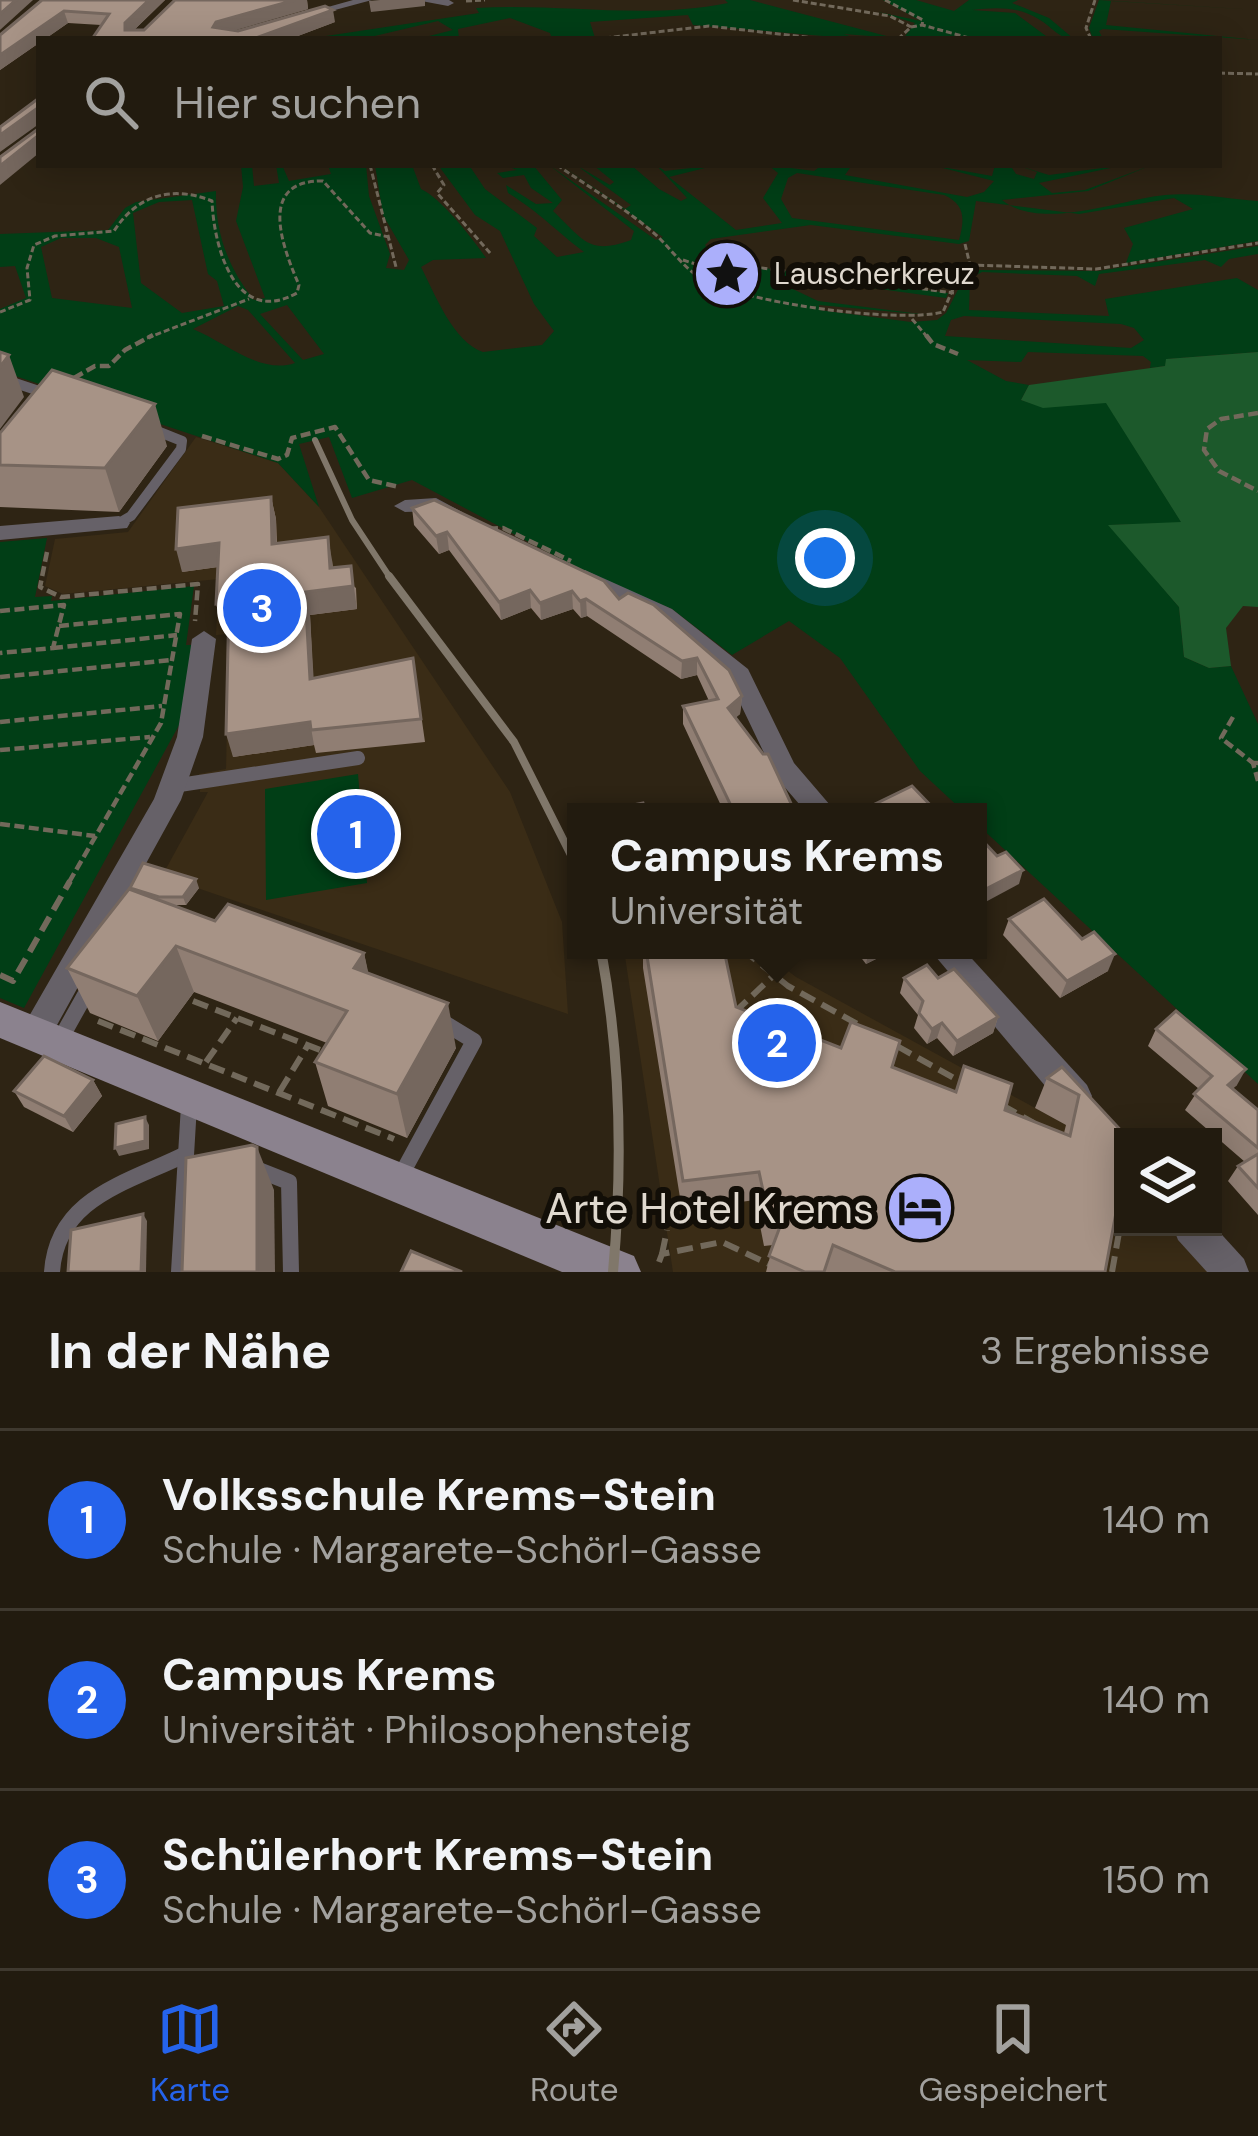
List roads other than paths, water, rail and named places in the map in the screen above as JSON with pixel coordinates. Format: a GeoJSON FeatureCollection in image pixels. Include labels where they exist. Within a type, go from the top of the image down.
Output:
{"type":"FeatureCollection","features":[{"type":"Feature","properties":{"kind":"street"},"geometry":{"type":"LineString","coordinates":[[283,21],[366,0]]}},
{"type":"Feature","properties":{"kind":"street"},"geometry":{"type":"LineString","coordinates":[[422,0],[448,3]]}},
{"type":"Feature","properties":{"kind":"street"},"geometry":{"type":"LineString","coordinates":[[405,506],[436,504],[470,520]]}},
{"type":"Feature","properties":{"kind":"street"},"geometry":{"type":"LineString","coordinates":[[0,533],[119,523]]}},
{"type":"Feature","properties":{"kind":"street"},"geometry":{"type":"LineString","coordinates":[[568,568],[664,614],[739,675],[784,769],[814,803]]}},
{"type":"Feature","properties":{"kind":"street"},"geometry":{"type":"LineString","coordinates":[[190,637],[190,737],[172,786],[42,1028],[197,1081],[646,1263]]}},
{"type":"Feature","properties":{"kind":"street"},"geometry":{"type":"LineString","coordinates":[[953,959],[1093,1117]]}},
{"type":"Feature","properties":{"kind":"street"},"geometry":{"type":"LineString","coordinates":[[1199,1236],[1231,1272]]}},
{"type":"Feature","properties":{"kind":"lane"},"geometry":{"type":"LineString","coordinates":[[0,379],[54,396]]}},
{"type":"Feature","properties":{"kind":"lane"},"geometry":{"type":"LineString","coordinates":[[119,523],[131,516],[181,449],[182,441],[173,435],[137,423]]}},
{"type":"Feature","properties":{"kind":"lane"},"geometry":{"type":"LineString","coordinates":[[172,786],[358,758]]}},
{"type":"Feature","properties":{"kind":"lane"},"geometry":{"type":"LineString","coordinates":[[42,1028],[94,978]]}},
{"type":"Feature","properties":{"kind":"lane"},"geometry":{"type":"LineString","coordinates":[[407,1165],[474,1041],[420,1009]]}},
{"type":"Feature","properties":{"kind":"lane"},"geometry":{"type":"LineString","coordinates":[[179,1272],[186,1154],[197,1081]]}},
{"type":"Feature","properties":{"kind":"lane"},"geometry":{"type":"LineString","coordinates":[[52,1272],[55,1243],[64,1223],[81,1209],[186,1154]]}},
{"type":"Feature","properties":{"kind":"lane"},"geometry":{"type":"LineString","coordinates":[[230,1173],[254,1168],[289,1182],[291,1272]]}},
{"type":"Feature","properties":{"kind":"lane"},"geometry":{"type":"LineString","coordinates":[[184,1183],[207,1178]]}},
{"type":"Feature","properties":{"kind":"railway"},"geometry":{"type":"LineString","coordinates":[[315,440],[352,520],[389,576]]}},
{"type":"Feature","properties":{"kind":"railway"},"geometry":{"type":"LineString","coordinates":[[389,576],[514,742],[567,847]]}},
{"type":"Feature","properties":{"kind":"railway"},"geometry":{"type":"LineString","coordinates":[[602,959],[618,1111],[613,1272]]}},
{"type":"Feature","properties":{"kind":"place","name":"Lauscherkreuz"},"geometry":{"type":"Point","coordinates":[727,274]}},
{"type":"Feature","properties":{"kind":"place","name":"Schülerhort Krems-Stein"},"geometry":{"type":"Point","coordinates":[262,608]}},
{"type":"Feature","properties":{"kind":"place","name":"Volksschule Krems-Stein"},"geometry":{"type":"Point","coordinates":[356,834]}},
{"type":"Feature","properties":{"kind":"place","name":"Campus Krems"},"geometry":{"type":"Point","coordinates":[777,1043]}},
{"type":"Feature","properties":{"kind":"place","name":"Arte Hotel Krems"},"geometry":{"type":"Point","coordinates":[920,1208]}}]}
